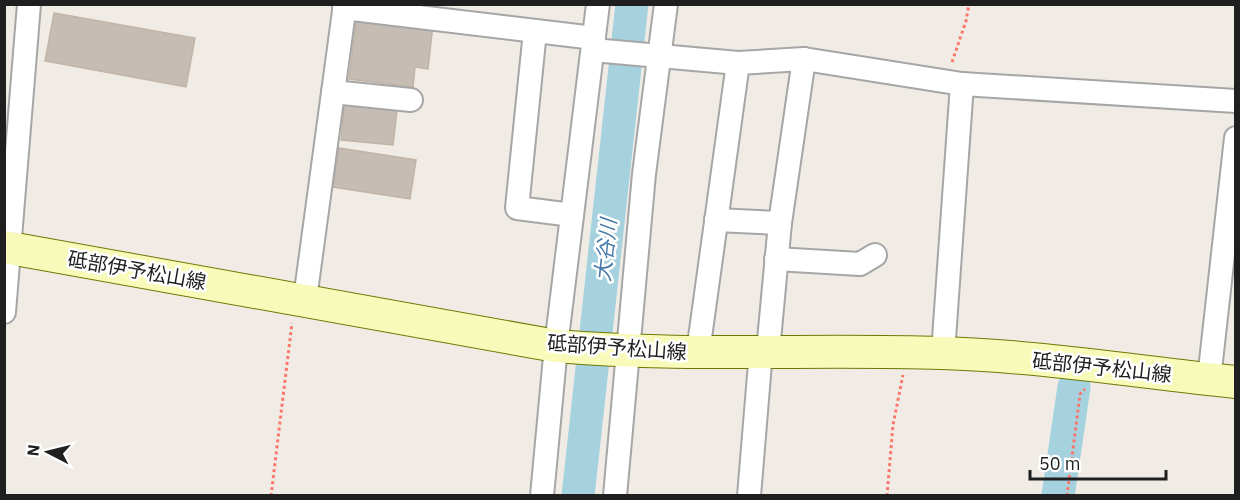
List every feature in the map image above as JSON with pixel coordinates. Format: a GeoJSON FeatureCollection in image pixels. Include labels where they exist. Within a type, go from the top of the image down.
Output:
{"type":"FeatureCollection","features":[{"type":"Feature","properties":{"kind":"main road","name":"砥部伊予松山線"},"geometry":{"type":"LineString","coordinates":[[7,248],[556,345],[628,352],[943,353],[1090,364],[1222,381]]}},
{"type":"Feature","properties":{"kind":"street"},"geometry":{"type":"LineString","coordinates":[[4,312],[7,248],[29,4]]}},
{"type":"Feature","properties":{"kind":"street"},"geometry":{"type":"LineString","coordinates":[[542,495],[556,345],[572,215],[597,47],[598,4]]}},
{"type":"Feature","properties":{"kind":"street"},"geometry":{"type":"LineString","coordinates":[[615,495],[654,56],[666,4]]}},
{"type":"Feature","properties":{"kind":"street"},"geometry":{"type":"LineString","coordinates":[[300,298],[333,92],[344,6],[535,31],[597,47],[654,56],[738,63],[804,59],[954,82],[1236,101]]}},
{"type":"Feature","properties":{"kind":"street"},"geometry":{"type":"LineString","coordinates":[[535,31],[517,208],[572,215]]}},
{"type":"Feature","properties":{"kind":"street"},"geometry":{"type":"LineString","coordinates":[[749,495],[780,223],[804,59]]}},
{"type":"Feature","properties":{"kind":"street"},"geometry":{"type":"LineString","coordinates":[[698,352],[738,63]]}},
{"type":"Feature","properties":{"kind":"street"},"geometry":{"type":"LineString","coordinates":[[943,353],[954,82]]}},
{"type":"Feature","properties":{"kind":"street"},"geometry":{"type":"LineString","coordinates":[[333,92],[411,100]]}},
{"type":"Feature","properties":{"kind":"street"},"geometry":{"type":"LineString","coordinates":[[1222,381],[1236,138]]}},
{"type":"Feature","properties":{"kind":"street"},"geometry":{"type":"LineString","coordinates":[[716,220],[780,223]]}},
{"type":"Feature","properties":{"kind":"street"},"geometry":{"type":"LineString","coordinates":[[777,259],[860,264],[875,255]]}},
{"type":"Feature","properties":{"kind":"path"},"geometry":{"type":"LineString","coordinates":[[954,82],[969,4]]}},
{"type":"Feature","properties":{"kind":"path"},"geometry":{"type":"LineString","coordinates":[[272,495],[300,298]]}},
{"type":"Feature","properties":{"kind":"path"},"geometry":{"type":"LineString","coordinates":[[887,495],[893,425],[903,382],[902,353]]}},
{"type":"Feature","properties":{"kind":"path"},"geometry":{"type":"LineString","coordinates":[[1067,495],[1080,394],[1087,388],[1090,364]]}},
{"type":"Feature","properties":{"kind":"building"},"geometry":{"type":"Polygon","coordinates":[[[54,13],[195,38],[186,87],[45,61],[54,13]]]}},
{"type":"Feature","properties":{"kind":"building"},"geometry":{"type":"Polygon","coordinates":[[[357,15],[433,24],[428,69],[415,67],[413,87],[349,79],[357,15]]]}},
{"type":"Feature","properties":{"kind":"building"},"geometry":{"type":"Polygon","coordinates":[[[345,97],[398,102],[393,145],[341,140],[345,97]]]}},
{"type":"Feature","properties":{"kind":"building"},"geometry":{"type":"Polygon","coordinates":[[[339,148],[416,160],[410,199],[333,187],[339,148]]]}},
{"type":"Feature","properties":{"kind":"waterway","name":"大谷川"},"geometry":{"type":"LineString","coordinates":[[578,496],[632,4]]}},
{"type":"Feature","properties":{"kind":"waterway"},"geometry":{"type":"LineString","coordinates":[[1058,496],[1074,387]]}}]}
